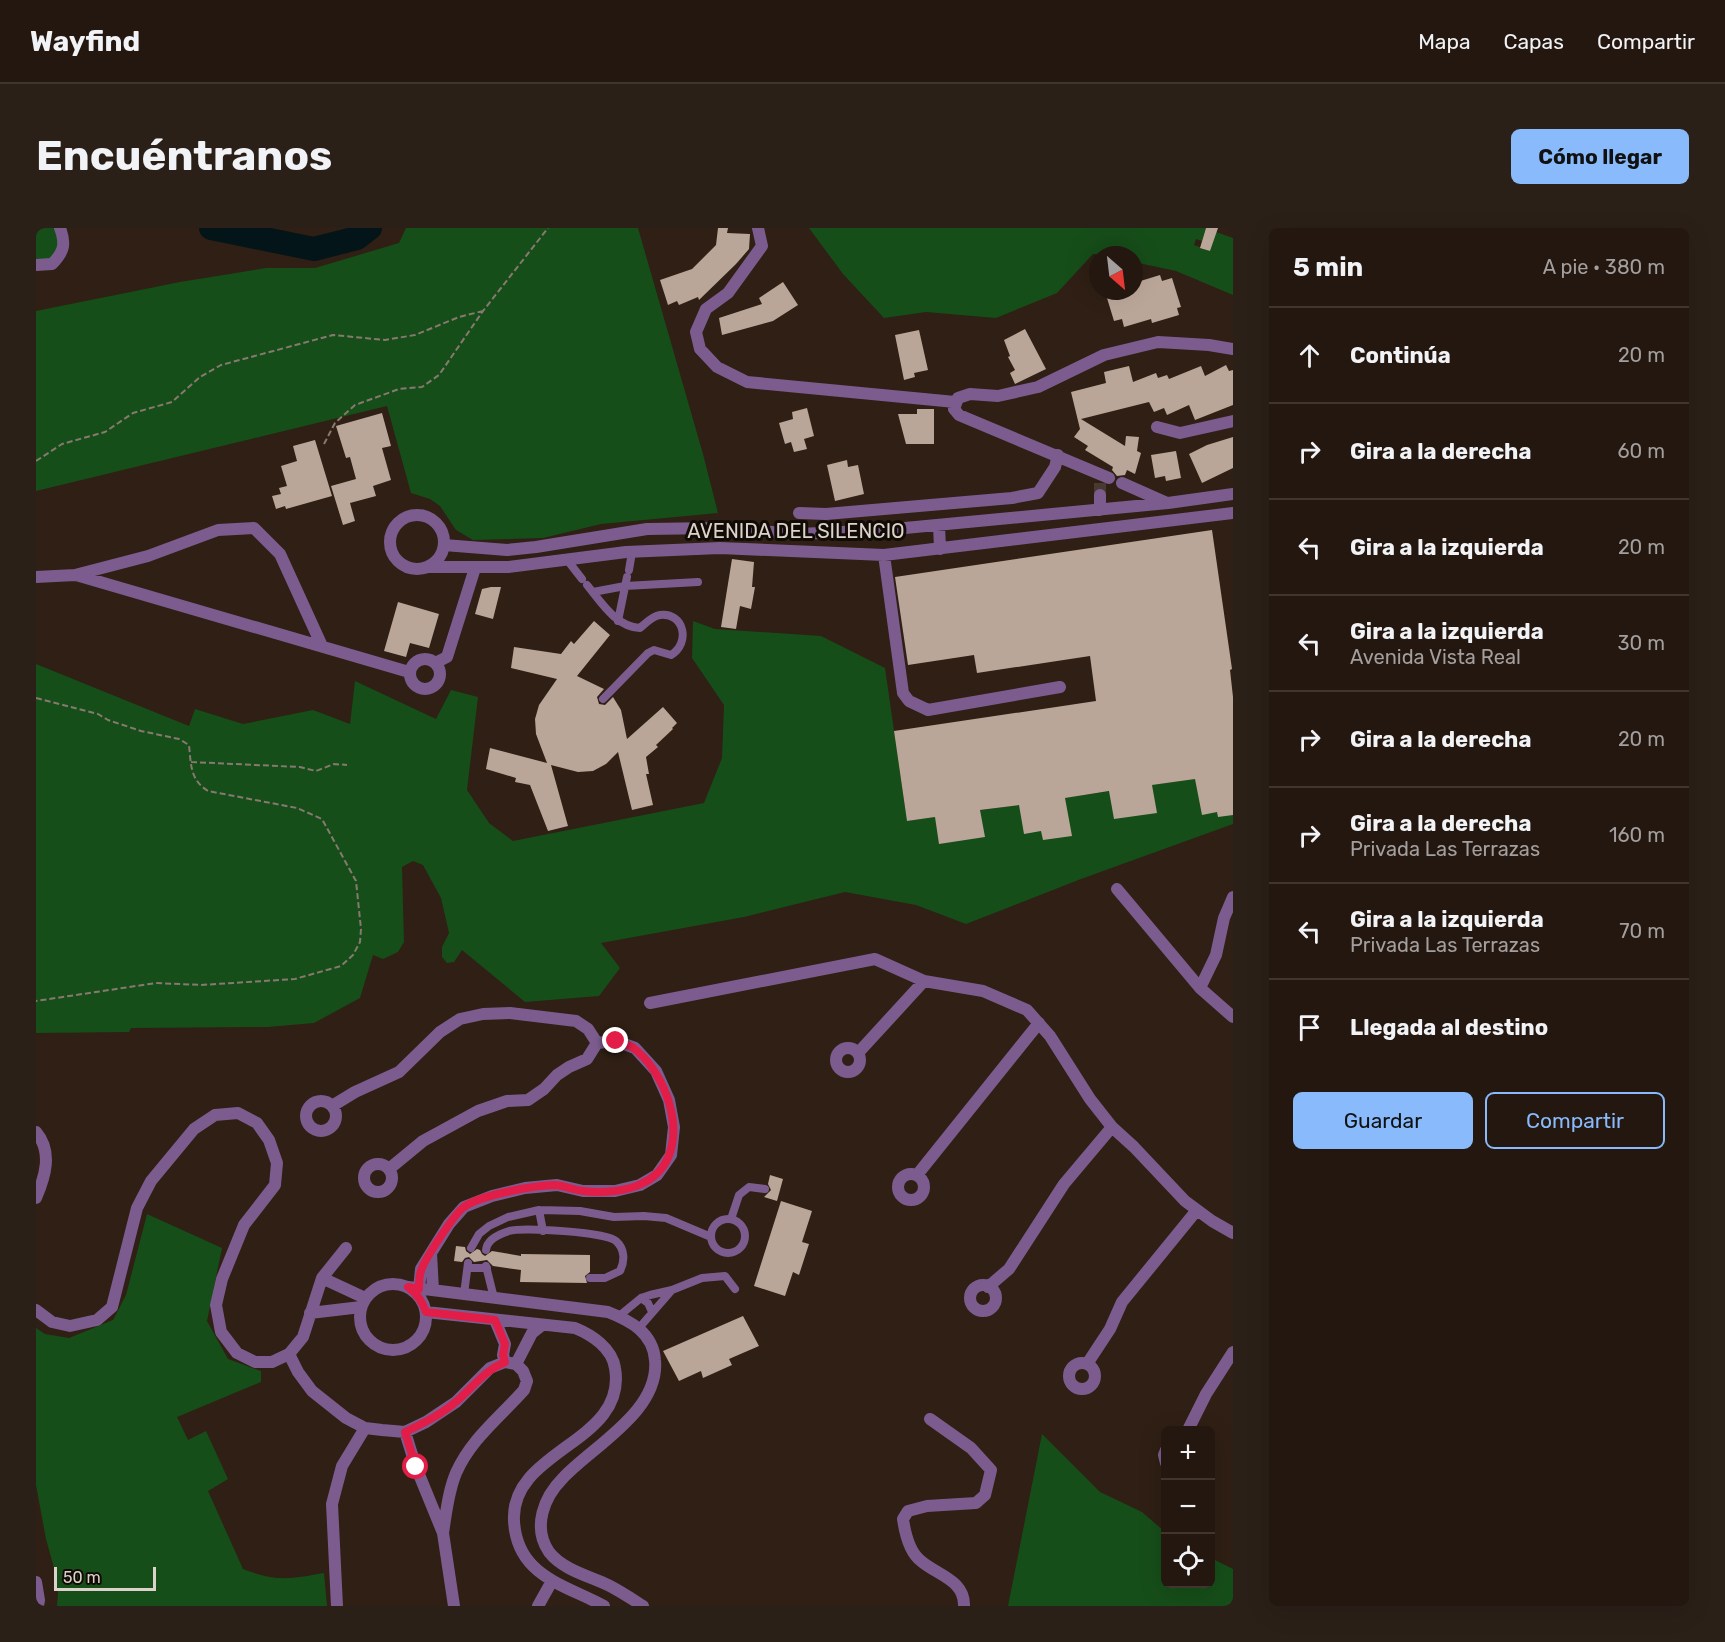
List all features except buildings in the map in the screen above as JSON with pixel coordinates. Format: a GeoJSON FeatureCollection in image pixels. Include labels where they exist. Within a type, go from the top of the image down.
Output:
{"type":"FeatureCollection","features":[{"type":"Feature","properties":{"kind":"street"},"geometry":{"type":"LineString","coordinates":[[37,266],[52,264],[61,254],[64,241],[60,228]]}},
{"type":"Feature","properties":{"kind":"street"},"geometry":{"type":"LineString","coordinates":[[758,228],[762,246],[728,294],[706,309],[696,332],[700,349],[717,367],[747,382],[955,402]]}},
{"type":"Feature","properties":{"kind":"street"},"geometry":{"type":"LineString","coordinates":[[1100,510],[1102,482],[1058,455],[959,415],[954,410],[958,398],[964,394],[998,396],[1038,387],[1104,355],[1158,342],[1233,349]]}},
{"type":"Feature","properties":{"kind":"street"},"geometry":{"type":"LineString","coordinates":[[1157,427],[1180,432],[1233,421]]}},
{"type":"Feature","properties":{"kind":"street"},"geometry":{"type":"LineString","coordinates":[[799,513],[826,514],[1012,498],[1038,493],[1055,467],[1058,455]]}},
{"type":"Feature","properties":{"kind":"street"},"geometry":{"type":"LineString","coordinates":[[1122,483],[1168,504]]}},
{"type":"Feature","properties":{"kind":"street","name":"AVENIDA DEL SILENCIO"},"geometry":{"type":"LineString","coordinates":[[1233,494],[1168,504],[884,530],[799,534],[714,528],[647,529],[507,550],[444,546],[441,530],[435,522],[415,515],[397,524],[391,533],[390,544],[399,562],[408,568],[418,569],[508,567],[632,552],[720,548],[884,555],[1233,513]]}},
{"type":"Feature","properties":{"kind":"street"},"geometry":{"type":"LineString","coordinates":[[939,525],[940,549]]}},
{"type":"Feature","properties":{"kind":"street"},"geometry":{"type":"LineString","coordinates":[[36,576],[75,574],[148,556],[218,530],[254,528],[280,554],[322,646]]}},
{"type":"Feature","properties":{"kind":"street"},"geometry":{"type":"LineString","coordinates":[[429,567],[437,560],[444,546]]}},
{"type":"Feature","properties":{"kind":"street"},"geometry":{"type":"LineString","coordinates":[[884,555],[903,693],[909,701],[928,710],[1060,687]]}},
{"type":"Feature","properties":{"kind":"street"},"geometry":{"type":"LineString","coordinates":[[435,663],[447,657],[475,568]]}},
{"type":"Feature","properties":{"kind":"street"},"geometry":{"type":"LineString","coordinates":[[75,574],[409,672]]}},
{"type":"Feature","properties":{"kind":"street"},"geometry":{"type":"LineString","coordinates":[[428,658],[439,668],[440,677],[434,686],[424,689],[411,682],[409,672],[418,660],[428,658]]}},
{"type":"Feature","properties":{"kind":"street"},"geometry":{"type":"LineString","coordinates":[[1117,889],[1200,987],[1233,1017]]}},
{"type":"Feature","properties":{"kind":"street"},"geometry":{"type":"LineString","coordinates":[[1200,987],[1216,955],[1224,918],[1233,897]]}},
{"type":"Feature","properties":{"kind":"street"},"geometry":{"type":"LineString","coordinates":[[650,1004],[874,959],[924,981],[983,991],[1027,1010],[1050,1036],[1090,1099],[1112,1127],[1185,1201],[1233,1233]]}},
{"type":"Feature","properties":{"kind":"street"},"geometry":{"type":"LineString","coordinates":[[858,1053],[924,981]]}},
{"type":"Feature","properties":{"kind":"street"},"geometry":{"type":"LineString","coordinates":[[332,1106],[355,1092],[399,1072],[440,1032],[460,1019],[483,1014],[510,1013],[576,1021],[588,1029],[597,1043]]}},
{"type":"Feature","properties":{"kind":"street"},"geometry":{"type":"LineString","coordinates":[[917,1175],[1039,1023]]}},
{"type":"Feature","properties":{"kind":"street"},"geometry":{"type":"LineString","coordinates":[[597,1043],[616,1041],[635,1048],[656,1071],[669,1100],[674,1127],[671,1155],[657,1175],[640,1185],[615,1191],[583,1191],[557,1185],[525,1188],[492,1196],[464,1207],[449,1224],[421,1269],[414,1288],[426,1312],[422,1333],[415,1341],[406,1347],[396,1349],[375,1344],[367,1337],[360,1318],[363,1303],[371,1291],[389,1284],[414,1288],[608,1312],[631,1321],[646,1335],[654,1350],[656,1364],[653,1379],[633,1415],[563,1478],[549,1496],[541,1513],[542,1533],[549,1551],[561,1563],[609,1586],[643,1606]]}},
{"type":"Feature","properties":{"kind":"street"},"geometry":{"type":"LineString","coordinates":[[389,1169],[423,1141],[478,1111],[507,1101],[528,1100],[544,1089],[557,1075],[587,1059],[597,1043]]}},
{"type":"Feature","properties":{"kind":"street"},"geometry":{"type":"LineString","coordinates":[[36,1310],[52,1322],[70,1326],[97,1320],[112,1307],[137,1208],[151,1182],[194,1129],[215,1115],[238,1113],[257,1123],[269,1140],[277,1163],[276,1185],[244,1225],[222,1279],[216,1305],[220,1332],[237,1353],[255,1362],[272,1362],[289,1354],[303,1337],[322,1278],[346,1248]]}},
{"type":"Feature","properties":{"kind":"street"},"geometry":{"type":"LineString","coordinates":[[988,1287],[1009,1269],[1064,1184],[1112,1127]]}},
{"type":"Feature","properties":{"kind":"street"},"geometry":{"type":"LineString","coordinates":[[36,1132],[40,1136],[47,1160],[44,1180],[36,1198]]}},
{"type":"Feature","properties":{"kind":"street"},"geometry":{"type":"LineString","coordinates":[[1087,1365],[1110,1329],[1122,1302],[1197,1210]]}},
{"type":"Feature","properties":{"kind":"street"},"geometry":{"type":"LineString","coordinates":[[431,1253],[433,1290]]}},
{"type":"Feature","properties":{"kind":"street"},"geometry":{"type":"LineString","coordinates":[[322,1278],[363,1303]]}},
{"type":"Feature","properties":{"kind":"street"},"geometry":{"type":"LineString","coordinates":[[310,1313],[363,1303]]}},
{"type":"Feature","properties":{"kind":"street"},"geometry":{"type":"LineString","coordinates":[[426,1312],[575,1328],[592,1335],[614,1362],[617,1380],[608,1410],[528,1478],[518,1492],[513,1512],[514,1531],[519,1549],[533,1566],[552,1581],[604,1606]]}},
{"type":"Feature","properties":{"kind":"street"},"geometry":{"type":"LineString","coordinates":[[443,1533],[455,1474],[477,1440],[524,1390],[527,1381],[523,1371],[503,1355],[505,1344],[495,1320]]}},
{"type":"Feature","properties":{"kind":"street"},"geometry":{"type":"LineString","coordinates":[[289,1354],[298,1372],[312,1391],[346,1418],[365,1428],[405,1432],[441,1413],[462,1397],[490,1368],[511,1363],[532,1333],[542,1325]]}},
{"type":"Feature","properties":{"kind":"street"},"geometry":{"type":"LineString","coordinates":[[1190,1426],[1206,1394],[1233,1352]]}},
{"type":"Feature","properties":{"kind":"street"},"geometry":{"type":"LineString","coordinates":[[930,1419],[971,1449],[991,1470],[985,1495],[976,1503],[927,1506],[908,1511],[903,1519],[906,1534],[919,1560],[953,1581],[964,1600],[964,1606]]}},
{"type":"Feature","properties":{"kind":"street"},"geometry":{"type":"LineString","coordinates":[[337,1606],[332,1504],[342,1466],[365,1428]]}},
{"type":"Feature","properties":{"kind":"street"},"geometry":{"type":"LineString","coordinates":[[405,1432],[416,1467],[443,1533],[454,1606]]}},
{"type":"Feature","properties":{"kind":"street"},"geometry":{"type":"LineString","coordinates":[[573,1442],[591,1454]]}},
{"type":"Feature","properties":{"kind":"street"},"geometry":{"type":"LineString","coordinates":[[538,1606],[552,1581]]}},
{"type":"Feature","properties":{"kind":"street"},"geometry":{"type":"LineString","coordinates":[[36,1582],[38,1606]]}},
{"type":"Feature","properties":{"kind":"lane"},"geometry":{"type":"LineString","coordinates":[[618,621],[632,552]]}},
{"type":"Feature","properties":{"kind":"lane"},"geometry":{"type":"LineString","coordinates":[[568,561],[618,621],[640,628],[653,617],[666,615],[673,617],[681,627],[683,641],[681,647],[671,655],[654,650],[648,653],[603,699]]}},
{"type":"Feature","properties":{"kind":"lane"},"geometry":{"type":"LineString","coordinates":[[593,592],[625,586],[698,582]]}},
{"type":"Feature","properties":{"kind":"lane"},"geometry":{"type":"LineString","coordinates":[[731,1220],[739,1195],[749,1187],[765,1189]]}},
{"type":"Feature","properties":{"kind":"lane"},"geometry":{"type":"LineString","coordinates":[[471,1248],[478,1234],[489,1226],[508,1217],[539,1210],[580,1211],[614,1217],[666,1218],[711,1237]]}},
{"type":"Feature","properties":{"kind":"lane"},"geometry":{"type":"LineString","coordinates":[[539,1210],[543,1231]]}},
{"type":"Feature","properties":{"kind":"lane"},"geometry":{"type":"LineString","coordinates":[[508,1217],[512,1230]]}},
{"type":"Feature","properties":{"kind":"lane"},"geometry":{"type":"LineString","coordinates":[[723,1218],[735,1220],[744,1229],[745,1241],[738,1251],[727,1254],[716,1248],[711,1237],[714,1225],[723,1218]]}},
{"type":"Feature","properties":{"kind":"lane"},"geometry":{"type":"LineString","coordinates":[[486,1251],[486,1246],[493,1238],[512,1230],[583,1233],[614,1239],[620,1246],[623,1256],[620,1271],[605,1278],[590,1278]]}},
{"type":"Feature","properties":{"kind":"lane"},"geometry":{"type":"LineString","coordinates":[[464,1294],[468,1265],[487,1267],[494,1298]]}},
{"type":"Feature","properties":{"kind":"lane"},"geometry":{"type":"LineString","coordinates":[[619,1316],[641,1298],[672,1290],[702,1278],[725,1276],[735,1289]]}},
{"type":"Feature","properties":{"kind":"lane"},"geometry":{"type":"LineString","coordinates":[[639,1328],[672,1290]]}},
{"type":"Feature","properties":{"kind":"lane"},"geometry":{"type":"LineString","coordinates":[[641,1298],[648,1303],[652,1312]]}},
{"type":"Feature","properties":{"kind":"path"},"geometry":{"type":"LineString","coordinates":[[324,444],[335,423],[356,405],[399,389],[422,387],[440,375],[483,310],[548,228]]}},
{"type":"Feature","properties":{"kind":"path"},"geometry":{"type":"LineString","coordinates":[[36,461],[62,444],[105,432],[134,413],[172,402],[200,377],[221,365],[333,335],[385,340],[415,335],[483,310]]}},
{"type":"Feature","properties":{"kind":"path"},"geometry":{"type":"LineString","coordinates":[[36,698],[98,714],[108,720],[141,730],[179,739],[189,745],[193,775],[199,786],[208,791],[297,808],[322,819],[356,881],[361,929],[360,942],[341,966],[295,979],[201,985],[156,983],[36,1001]]}},
{"type":"Feature","properties":{"kind":"path"},"geometry":{"type":"LineString","coordinates":[[191,762],[261,764],[300,767],[316,771],[334,764],[347,765]]}},
{"type":"Feature","properties":{"kind":"green space"},"geometry":{"type":"Polygon","coordinates":[[[36,228],[56,230],[60,241],[57,252],[49,259],[36,260],[36,228]]]}},
{"type":"Feature","properties":{"kind":"green space"},"geometry":{"type":"Polygon","coordinates":[[[406,228],[638,228],[718,513],[601,524],[543,538],[473,540],[456,530],[440,506],[430,499],[411,493],[387,406],[36,491],[36,311],[180,282],[266,268],[315,268],[399,243],[406,228]]]}},
{"type":"Feature","properties":{"kind":"green space"},"geometry":{"type":"Polygon","coordinates":[[[809,228],[1206,228],[1202,241],[1196,239],[1194,245],[1210,251],[1216,232],[1233,238],[1233,295],[1176,271],[1143,264],[1143,246],[1089,246],[1089,258],[1057,293],[996,318],[926,312],[884,318],[843,274],[809,228]]]}},
{"type":"Feature","properties":{"kind":"green space"},"geometry":{"type":"Polygon","coordinates":[[[693,621],[715,629],[821,636],[885,668],[907,821],[1233,773],[1233,824],[1081,879],[966,924],[916,905],[845,892],[744,917],[601,943],[620,968],[599,996],[525,1002],[462,950],[454,962],[447,963],[442,957],[442,947],[449,933],[441,898],[423,865],[413,861],[402,867],[404,942],[398,952],[383,959],[373,955],[360,998],[314,1023],[268,1027],[131,1028],[129,1032],[36,1033],[36,664],[189,726],[195,709],[243,724],[313,710],[350,724],[355,681],[436,719],[451,690],[478,697],[467,790],[489,823],[513,841],[704,803],[722,758],[724,705],[692,658],[693,621]]]}},
{"type":"Feature","properties":{"kind":"green space"},"geometry":{"type":"Polygon","coordinates":[[[147,1214],[222,1248],[207,1321],[228,1359],[261,1371],[261,1382],[177,1417],[188,1440],[206,1431],[228,1479],[208,1491],[243,1569],[274,1578],[324,1573],[327,1606],[57,1606],[58,1593],[54,1568],[36,1485],[36,1328],[45,1334],[69,1338],[113,1320],[126,1295],[147,1214]]]}},
{"type":"Feature","properties":{"kind":"green space"},"geometry":{"type":"Polygon","coordinates":[[[1042,1434],[1100,1492],[1142,1512],[1161,1529],[1161,1588],[1215,1588],[1215,1560],[1233,1569],[1233,1606],[1008,1606],[1042,1434]]]}},
{"type":"Feature","properties":{"kind":"waterway"},"geometry":{"type":"LineString","coordinates":[[211,228],[314,249],[357,238],[370,228]]}},
{"type":"Feature","properties":{"kind":"tunnel"},"geometry":{"type":"LineString","coordinates":[[1100,483],[1100,495]]}},
{"type":"Feature","properties":{"kind":"route"},"geometry":{"type":"LineString","coordinates":[[416,1467],[405,1432],[441,1413],[456,1402],[490,1368],[505,1362],[503,1355],[505,1344],[495,1320],[426,1312],[423,1302],[408,1287],[419,1289],[421,1269],[449,1224],[464,1207],[492,1196],[525,1188],[557,1185],[583,1191],[615,1191],[640,1185],[657,1175],[671,1155],[674,1127],[669,1100],[656,1071],[635,1048],[616,1041]]}}]}
